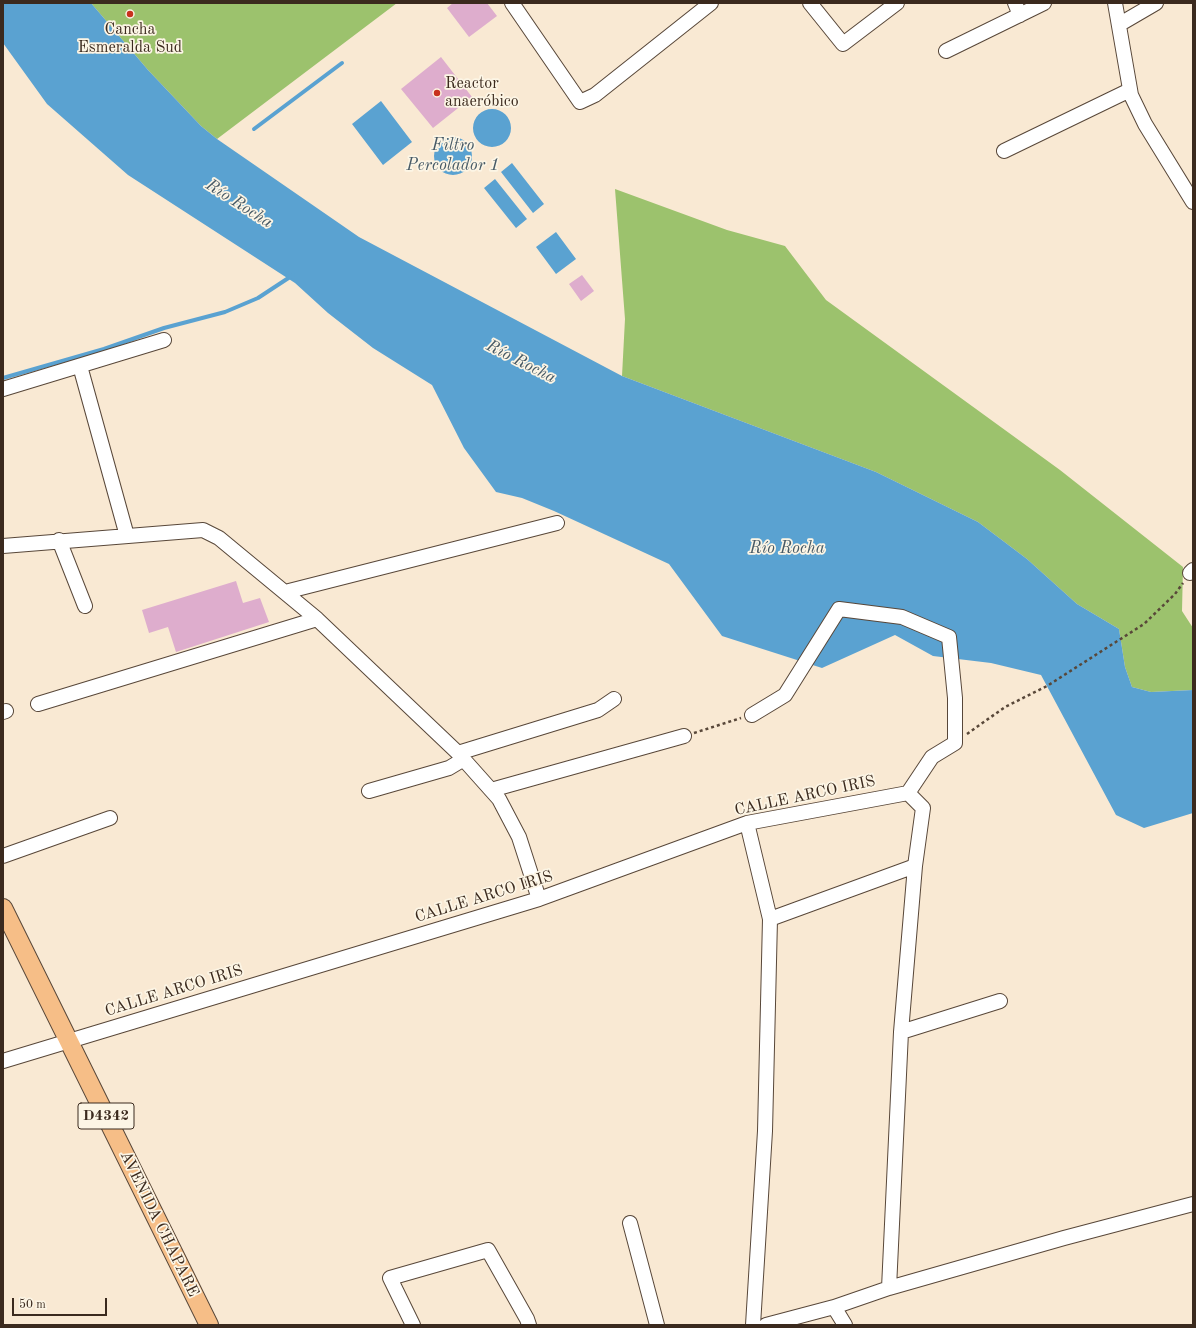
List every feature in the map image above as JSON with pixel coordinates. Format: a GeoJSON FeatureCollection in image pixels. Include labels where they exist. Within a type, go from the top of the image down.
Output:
{"type":"FeatureCollection","features":[{"type":"Feature","properties":{"kind":"main road","name":"AVENIDA CHAPARE"},"geometry":{"type":"LineString","coordinates":[[3,908],[209,1325]]}},
{"type":"Feature","properties":{"kind":"street"},"geometry":{"type":"LineString","coordinates":[[512,3],[580,102],[595,95],[711,3]]}},
{"type":"Feature","properties":{"kind":"street"},"geometry":{"type":"LineString","coordinates":[[810,3],[843,44],[897,3]]}},
{"type":"Feature","properties":{"kind":"street"},"geometry":{"type":"LineString","coordinates":[[946,51],[1017,9],[1044,3]]}},
{"type":"Feature","properties":{"kind":"street"},"geometry":{"type":"LineString","coordinates":[[1115,3],[1120,24],[1130,90],[1145,124],[1193,202]]}},
{"type":"Feature","properties":{"kind":"street"},"geometry":{"type":"LineString","coordinates":[[1120,24],[1156,3]]}},
{"type":"Feature","properties":{"kind":"street"},"geometry":{"type":"LineString","coordinates":[[1004,152],[1130,90]]}},
{"type":"Feature","properties":{"kind":"street"},"geometry":{"type":"LineString","coordinates":[[3,389],[164,340]]}},
{"type":"Feature","properties":{"kind":"street"},"geometry":{"type":"LineString","coordinates":[[80,366],[127,536]]}},
{"type":"Feature","properties":{"kind":"street"},"geometry":{"type":"LineString","coordinates":[[285,592],[557,523]]}},
{"type":"Feature","properties":{"kind":"street"},"geometry":{"type":"LineString","coordinates":[[3,546],[59,540],[203,530],[219,538],[317,619],[461,756],[499,799],[519,838],[539,899]]}},
{"type":"Feature","properties":{"kind":"street"},"geometry":{"type":"LineString","coordinates":[[59,540],[86,606]]}},
{"type":"Feature","properties":{"kind":"street"},"geometry":{"type":"LineString","coordinates":[[752,715],[785,695],[839,609],[902,617],[949,637],[955,698],[955,743],[932,757],[908,793],[923,808],[915,866],[901,1032],[889,1288]]}},
{"type":"Feature","properties":{"kind":"street"},"geometry":{"type":"LineString","coordinates":[[38,704],[317,619]]}},
{"type":"Feature","properties":{"kind":"street"},"geometry":{"type":"LineString","coordinates":[[369,791],[449,768],[461,756],[598,710],[614,699]]}},
{"type":"Feature","properties":{"kind":"street"},"geometry":{"type":"LineString","coordinates":[[491,790],[684,736]]}},
{"type":"Feature","properties":{"kind":"street","name":"CALLE ARCO IRIS"},"geometry":{"type":"LineString","coordinates":[[3,1060],[539,899],[747,823],[908,793]]}},
{"type":"Feature","properties":{"kind":"street"},"geometry":{"type":"LineString","coordinates":[[3,856],[110,818]]}},
{"type":"Feature","properties":{"kind":"street"},"geometry":{"type":"LineString","coordinates":[[747,823],[770,919],[765,1130],[753,1325]]}},
{"type":"Feature","properties":{"kind":"street"},"geometry":{"type":"LineString","coordinates":[[770,919],[915,866]]}},
{"type":"Feature","properties":{"kind":"street"},"geometry":{"type":"LineString","coordinates":[[901,1032],[1000,1001]]}},
{"type":"Feature","properties":{"kind":"street"},"geometry":{"type":"LineString","coordinates":[[766,1325],[834,1307],[889,1288],[1064,1238],[1193,1204]]}},
{"type":"Feature","properties":{"kind":"street"},"geometry":{"type":"LineString","coordinates":[[630,1223],[657,1325]]}},
{"type":"Feature","properties":{"kind":"street"},"geometry":{"type":"LineString","coordinates":[[413,1325],[390,1278],[488,1250],[528,1319],[529,1325]]}},
{"type":"Feature","properties":{"kind":"street"},"geometry":{"type":"LineString","coordinates":[[834,1307],[845,1325]]}},
{"type":"Feature","properties":{"kind":"path"},"geometry":{"type":"LineString","coordinates":[[955,743],[1005,707],[1047,686],[1144,624],[1175,594],[1192,572]]}},
{"type":"Feature","properties":{"kind":"path"},"geometry":{"type":"LineString","coordinates":[[684,736],[752,715]]}},
{"type":"Feature","properties":{"kind":"green space"},"geometry":{"type":"Polygon","coordinates":[[[91,3],[397,3],[217,139],[201,126],[148,70],[91,3]]]}},
{"type":"Feature","properties":{"kind":"green space"},"geometry":{"type":"Polygon","coordinates":[[[615,189],[727,230],[785,246],[826,300],[1060,470],[1183,567],[1182,611],[1193,628],[1193,690],[1151,692],[1132,687],[1125,667],[1119,629],[1077,604],[1027,559],[978,522],[876,472],[622,376],[625,319],[615,189]]]}},
{"type":"Feature","properties":{"kind":"water","name":"Río Rocha"},"geometry":{"type":"Polygon","coordinates":[[[3,3],[91,3],[148,70],[201,126],[217,139],[359,237],[622,376],[876,472],[978,522],[1027,559],[1077,604],[1119,629],[1125,667],[1132,687],[1151,692],[1193,690],[1193,813],[1144,828],[1116,815],[1041,675],[991,663],[933,656],[895,635],[822,668],[722,636],[669,564],[554,511],[522,498],[496,492],[464,448],[432,385],[373,348],[328,313],[295,283],[128,175],[47,104],[3,43],[3,3]]]}},
{"type":"Feature","properties":{"kind":"water"},"geometry":{"type":"Polygon","coordinates":[[[381,101],[412,142],[383,165],[352,124],[381,101]]]}},
{"type":"Feature","properties":{"kind":"water"},"geometry":{"type":"Polygon","coordinates":[[[488,109],[496,109],[506,114],[510,121],[510,135],[506,142],[496,147],[488,147],[478,142],[476,139],[473,132],[473,124],[478,114],[481,112],[488,109]]]}},
{"type":"Feature","properties":{"kind":"water","name":"Filtro Percolador 1"},"geometry":{"type":"Polygon","coordinates":[[[449,137],[457,137],[467,142],[471,149],[471,163],[467,170],[457,175],[449,175],[439,170],[437,167],[434,160],[434,152],[439,142],[442,140],[449,137]]]}},
{"type":"Feature","properties":{"kind":"water"},"geometry":{"type":"Polygon","coordinates":[[[512,163],[544,204],[533,213],[501,172],[512,163]]]}},
{"type":"Feature","properties":{"kind":"water"},"geometry":{"type":"Polygon","coordinates":[[[495,179],[527,219],[516,228],[484,188],[495,179]]]}},
{"type":"Feature","properties":{"kind":"water"},"geometry":{"type":"Polygon","coordinates":[[[556,232],[576,259],[556,274],[536,247],[556,232]]]}},
{"type":"Feature","properties":{"kind":"building"},"geometry":{"type":"Polygon","coordinates":[[[453,3],[487,3],[497,16],[469,37],[447,8],[453,3]]]}},
{"type":"Feature","properties":{"kind":"building","name":"Reactor anaeróbico"},"geometry":{"type":"Polygon","coordinates":[[[441,57],[472,97],[433,128],[401,89],[441,57]]]}},
{"type":"Feature","properties":{"kind":"building"},"geometry":{"type":"Polygon","coordinates":[[[582,275],[594,291],[581,301],[569,284],[582,275]]]}},
{"type":"Feature","properties":{"kind":"building"},"geometry":{"type":"Polygon","coordinates":[[[236,581],[243,603],[260,598],[269,622],[176,652],[168,627],[149,633],[142,610],[236,581]]]}},
{"type":"Feature","properties":{"kind":"waterway"},"geometry":{"type":"LineString","coordinates":[[254,129],[342,63]]}},
{"type":"Feature","properties":{"kind":"waterway"},"geometry":{"type":"LineString","coordinates":[[3,378],[104,349],[164,328],[225,312],[258,298],[293,275]]}},
{"type":"Feature","properties":{"kind":"place","name":"Cancha Esmeralda Sud"},"geometry":{"type":"Point","coordinates":[130,14]}},
{"type":"Feature","properties":{"kind":"place","name":"Reactor anaeróbico"},"geometry":{"type":"Point","coordinates":[437,93]}}]}
